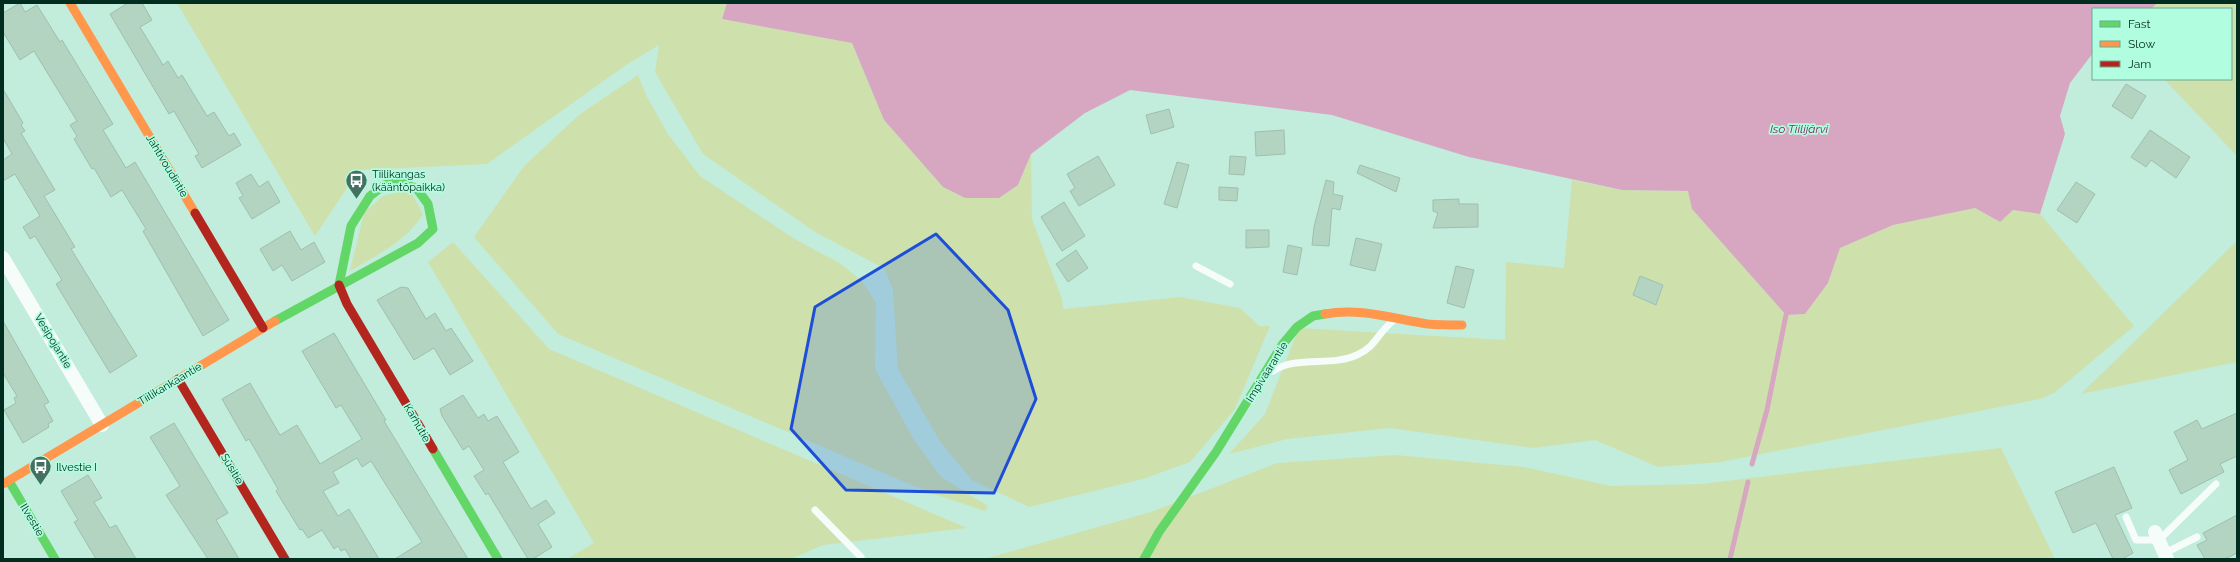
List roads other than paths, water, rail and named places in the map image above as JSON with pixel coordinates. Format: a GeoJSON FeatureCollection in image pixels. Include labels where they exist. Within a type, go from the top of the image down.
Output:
{"type":"FeatureCollection","features":[{"type":"Feature","properties":{"kind":"street","name":"Jahtivoudintie"},"geometry":{"type":"LineString","coordinates":[[70,3],[263,328]]}},
{"type":"Feature","properties":{"kind":"street","name":"Tiilikankaantie"},"geometry":{"type":"LineString","coordinates":[[6,483],[263,328],[418,243],[433,229],[428,204],[417,189],[403,183],[386,184],[370,196],[351,226],[339,286]]}},
{"type":"Feature","properties":{"kind":"street","name":"Vesipojantie"},"geometry":{"type":"LineString","coordinates":[[3,258],[102,425]]}},
{"type":"Feature","properties":{"kind":"street","name":"Karhutie"},"geometry":{"type":"LineString","coordinates":[[339,286],[354,317],[498,559]]}},
{"type":"Feature","properties":{"kind":"street","name":"Impivaarantie"},"geometry":{"type":"LineString","coordinates":[[1144,559],[1159,532],[1216,452],[1282,345],[1297,327],[1313,316],[1338,311],[1364,312],[1395,320],[1429,324],[1462,325]]}},
{"type":"Feature","properties":{"kind":"street","name":"Susitie"},"geometry":{"type":"LineString","coordinates":[[178,379],[285,559]]}},
{"type":"Feature","properties":{"kind":"street","name":"Ilvestie"},"geometry":{"type":"LineString","coordinates":[[6,483],[55,559]]}},
{"type":"Feature","properties":{"kind":"street"},"geometry":{"type":"LineString","coordinates":[[2157,536],[2166,556]]}},
{"type":"Feature","properties":{"kind":"lane"},"geometry":{"type":"LineString","coordinates":[[1196,266],[1230,284]]}},
{"type":"Feature","properties":{"kind":"lane"},"geometry":{"type":"LineString","coordinates":[[1262,379],[1280,366],[1333,361],[1357,355],[1373,345],[1389,324],[1395,320]]}},
{"type":"Feature","properties":{"kind":"lane"},"geometry":{"type":"LineString","coordinates":[[2126,518],[2136,540],[2157,536],[2216,484]]}},
{"type":"Feature","properties":{"kind":"lane"},"geometry":{"type":"LineString","coordinates":[[815,510],[861,557]]}},
{"type":"Feature","properties":{"kind":"lane"},"geometry":{"type":"LineString","coordinates":[[2166,556],[2197,537]]}},
{"type":"Feature","properties":{"kind":"water","name":"Iso Tiilijärvi"},"geometry":{"type":"Polygon","coordinates":[[[727,3],[2157,3],[2152,8],[2092,8],[2092,54],[2070,83],[2060,116],[2065,134],[2040,214],[2013,210],[2000,222],[1975,208],[1893,225],[1840,248],[1828,283],[1805,314],[1786,315],[1692,209],[1688,191],[1622,190],[1469,157],[1332,115],[1130,90],[1085,113],[1031,154],[1018,185],[999,198],[965,198],[943,187],[884,120],[852,43],[722,19],[727,3]]]}},
{"type":"Feature","properties":{"kind":"waterway"},"geometry":{"type":"LineString","coordinates":[[1752,464],[1767,410],[1786,315]]}},
{"type":"Feature","properties":{"kind":"waterway"},"geometry":{"type":"LineString","coordinates":[[1730,559],[1748,482]]}},
{"type":"Feature","properties":{"kind":"place","name":"Tiilikangas (kääntöpaikka)"},"geometry":{"type":"Point","coordinates":[357,200]}},
{"type":"Feature","properties":{"kind":"place","name":"Ilvestie I"},"geometry":{"type":"Point","coordinates":[41,486]}}]}
